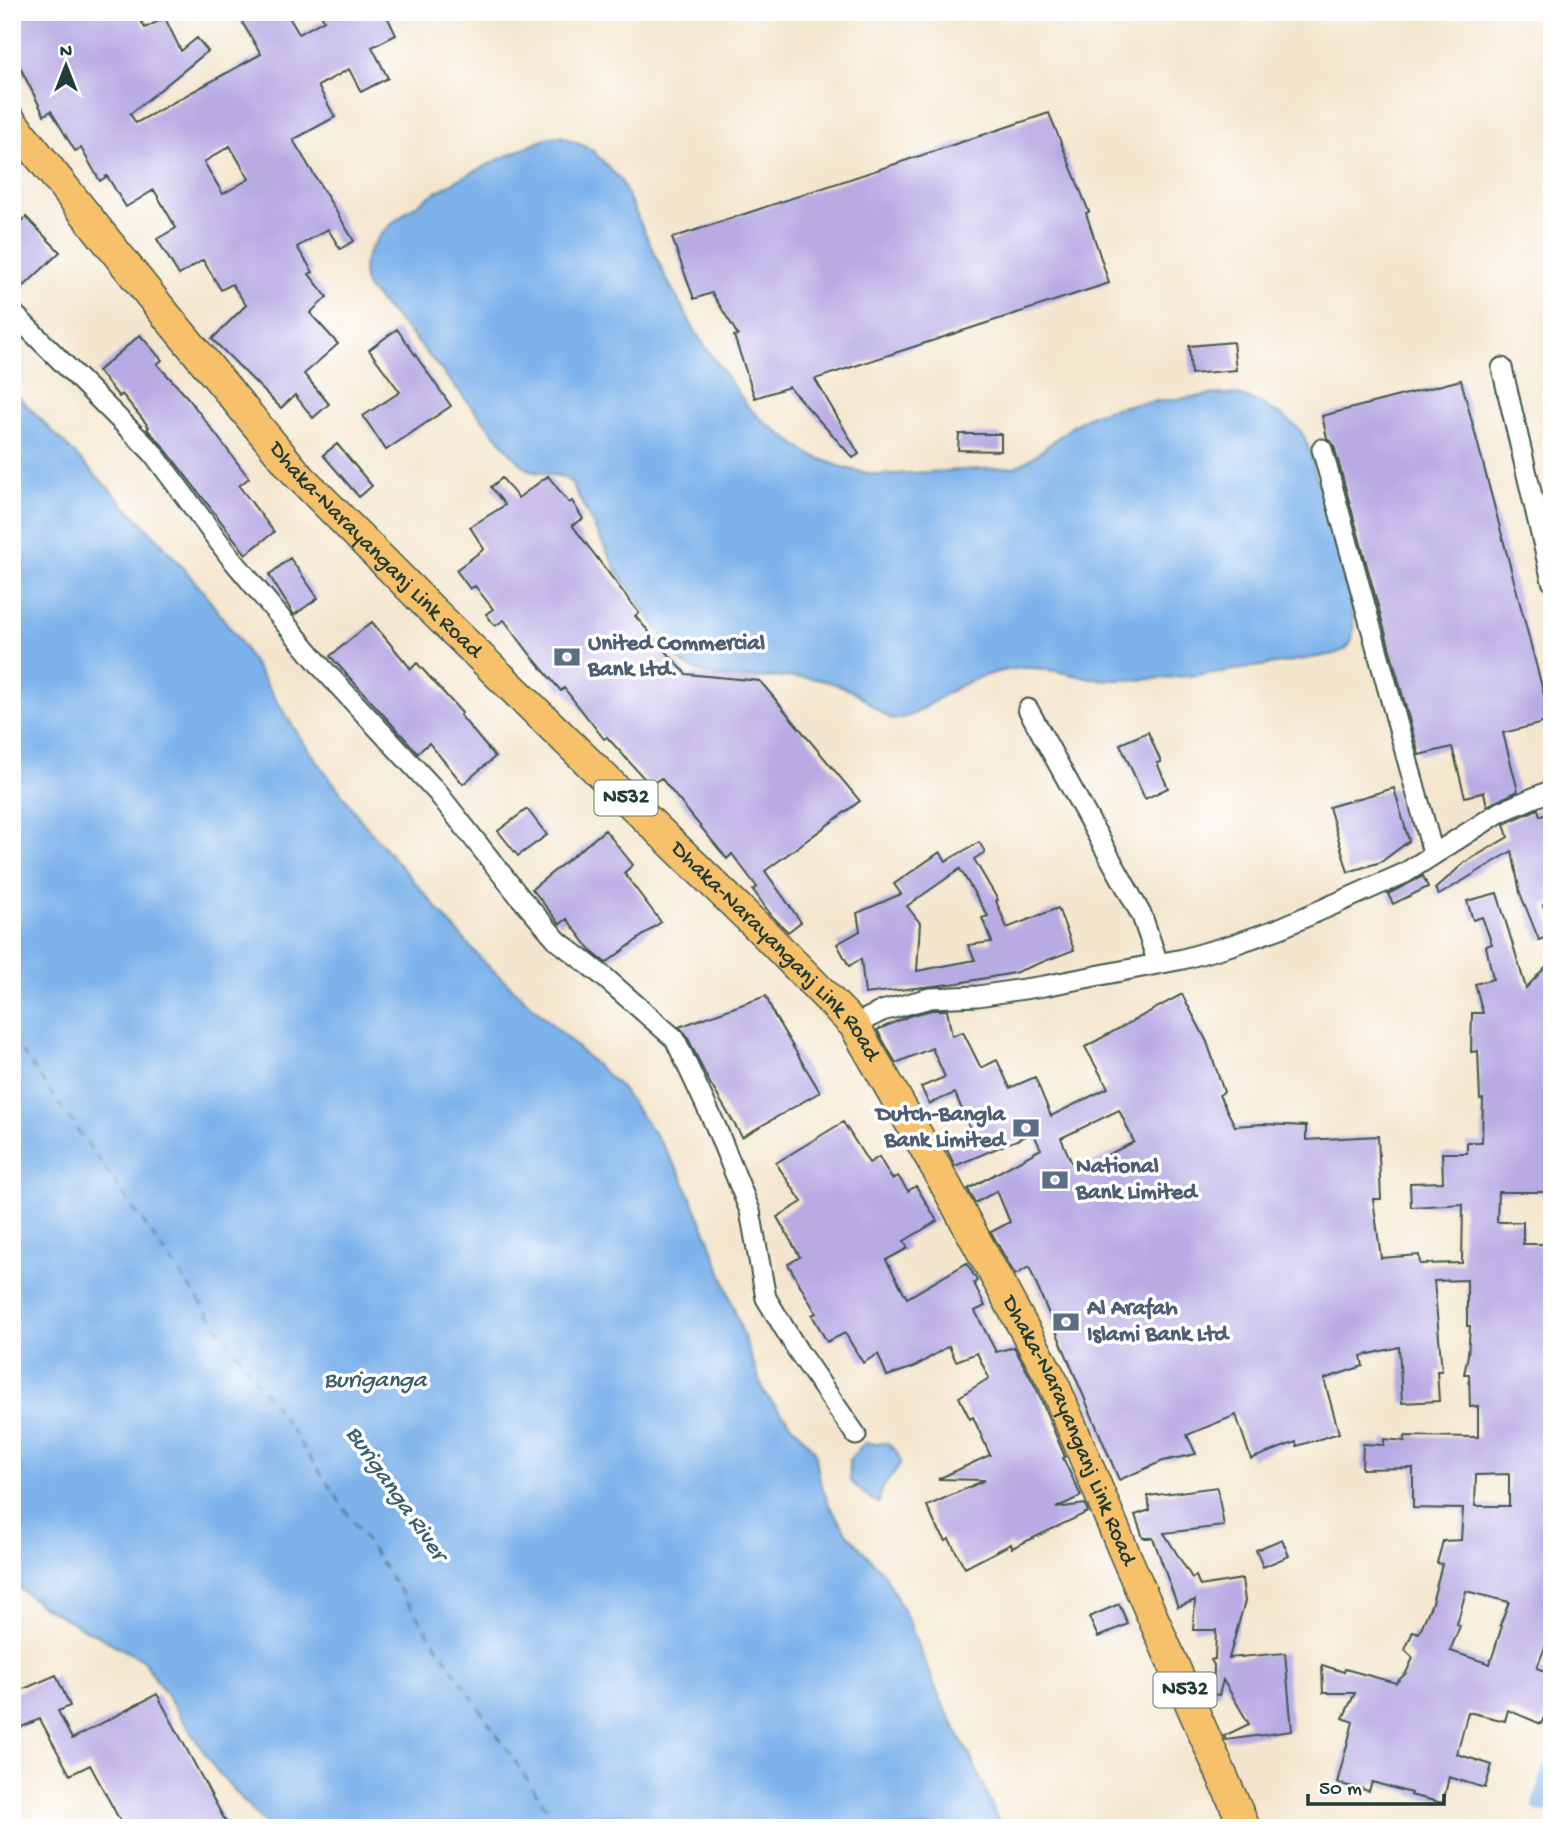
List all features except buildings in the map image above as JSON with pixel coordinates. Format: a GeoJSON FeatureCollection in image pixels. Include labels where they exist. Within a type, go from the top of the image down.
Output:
{"type":"FeatureCollection","features":[{"type":"Feature","properties":{"kind":"highway","name":"Dhaka-Narayanganj Link Road"},"geometry":{"type":"LineString","coordinates":[[12,122],[160,309],[297,474],[767,936],[854,1026],[938,1171],[1053,1382],[1245,1828]]}},
{"type":"Feature","properties":{"kind":"street"},"geometry":{"type":"LineString","coordinates":[[12,312],[152,452],[230,558],[324,670],[437,792],[558,941],[603,976],[674,1039],[716,1127],[750,1212],[766,1298],[798,1351],[856,1436]]}},
{"type":"Feature","properties":{"kind":"street"},"geometry":{"type":"LineString","coordinates":[[1502,368],[1552,581]]}},
{"type":"Feature","properties":{"kind":"street"},"geometry":{"type":"LineString","coordinates":[[1322,449],[1433,853]]}},
{"type":"Feature","properties":{"kind":"street"},"geometry":{"type":"LineString","coordinates":[[1028,709],[1142,916],[1158,964]]}},
{"type":"Feature","properties":{"kind":"street"},"geometry":{"type":"LineString","coordinates":[[854,1026],[882,1011],[930,998],[991,994],[1158,964],[1232,945],[1278,929],[1405,873],[1500,812],[1552,790]]}},
{"type":"Feature","properties":{"kind":"water"},"geometry":{"type":"Polygon","coordinates":[[[561,136],[591,149],[620,179],[666,278],[698,336],[749,408],[811,455],[844,468],[877,475],[1014,467],[1032,457],[1077,423],[1097,413],[1128,405],[1209,395],[1229,394],[1248,398],[1285,418],[1299,429],[1305,440],[1334,535],[1352,610],[1353,629],[1350,644],[1335,654],[1169,678],[1114,680],[1051,670],[1005,670],[972,680],[916,713],[893,720],[854,692],[825,681],[792,677],[722,677],[691,668],[678,659],[616,569],[572,484],[564,477],[530,471],[515,458],[415,339],[367,288],[364,264],[377,240],[400,217],[464,176],[550,137],[561,136]]]}},
{"type":"Feature","properties":{"kind":"water","name":"Buriganga"},"geometry":{"type":"Polygon","coordinates":[[[12,390],[159,540],[202,590],[237,637],[301,739],[364,824],[481,959],[620,1087],[657,1137],[681,1175],[710,1241],[764,1393],[815,1451],[820,1481],[829,1505],[846,1532],[885,1575],[909,1622],[939,1697],[975,1766],[1001,1828],[268,1828],[216,1770],[143,1660],[40,1605],[12,1582],[12,390]]]}},
{"type":"Feature","properties":{"kind":"water"},"geometry":{"type":"Polygon","coordinates":[[[865,1443],[888,1443],[897,1452],[901,1463],[881,1490],[879,1503],[850,1481],[849,1460],[865,1443]]]}},
{"type":"Feature","properties":{"kind":"waterway"},"geometry":{"type":"LineString","coordinates":[[1542,1803],[1552,1771]]}},
{"type":"Feature","properties":{"kind":"ferry route"},"geometry":{"type":"LineString","coordinates":[[12,1038],[288,1425],[560,1828]]}},
{"type":"Feature","properties":{"kind":"place","name":"United Commercial Bank Ltd."},"geometry":{"type":"Point","coordinates":[567,657]}},
{"type":"Feature","properties":{"kind":"place","name":"Dutch-Bangla Bank Limited"},"geometry":{"type":"Point","coordinates":[1026,1128]}},
{"type":"Feature","properties":{"kind":"place","name":"National Bank Limited"},"geometry":{"type":"Point","coordinates":[1055,1180]}},
{"type":"Feature","properties":{"kind":"place","name":"Al Arafah Islami Bank Ltd"},"geometry":{"type":"Point","coordinates":[1066,1322]}},
{"type":"Feature","properties":{"kind":"water label","name":"Buriganga River"},"geometry":{"type":"Point","coordinates":[395,1494]}}]}
